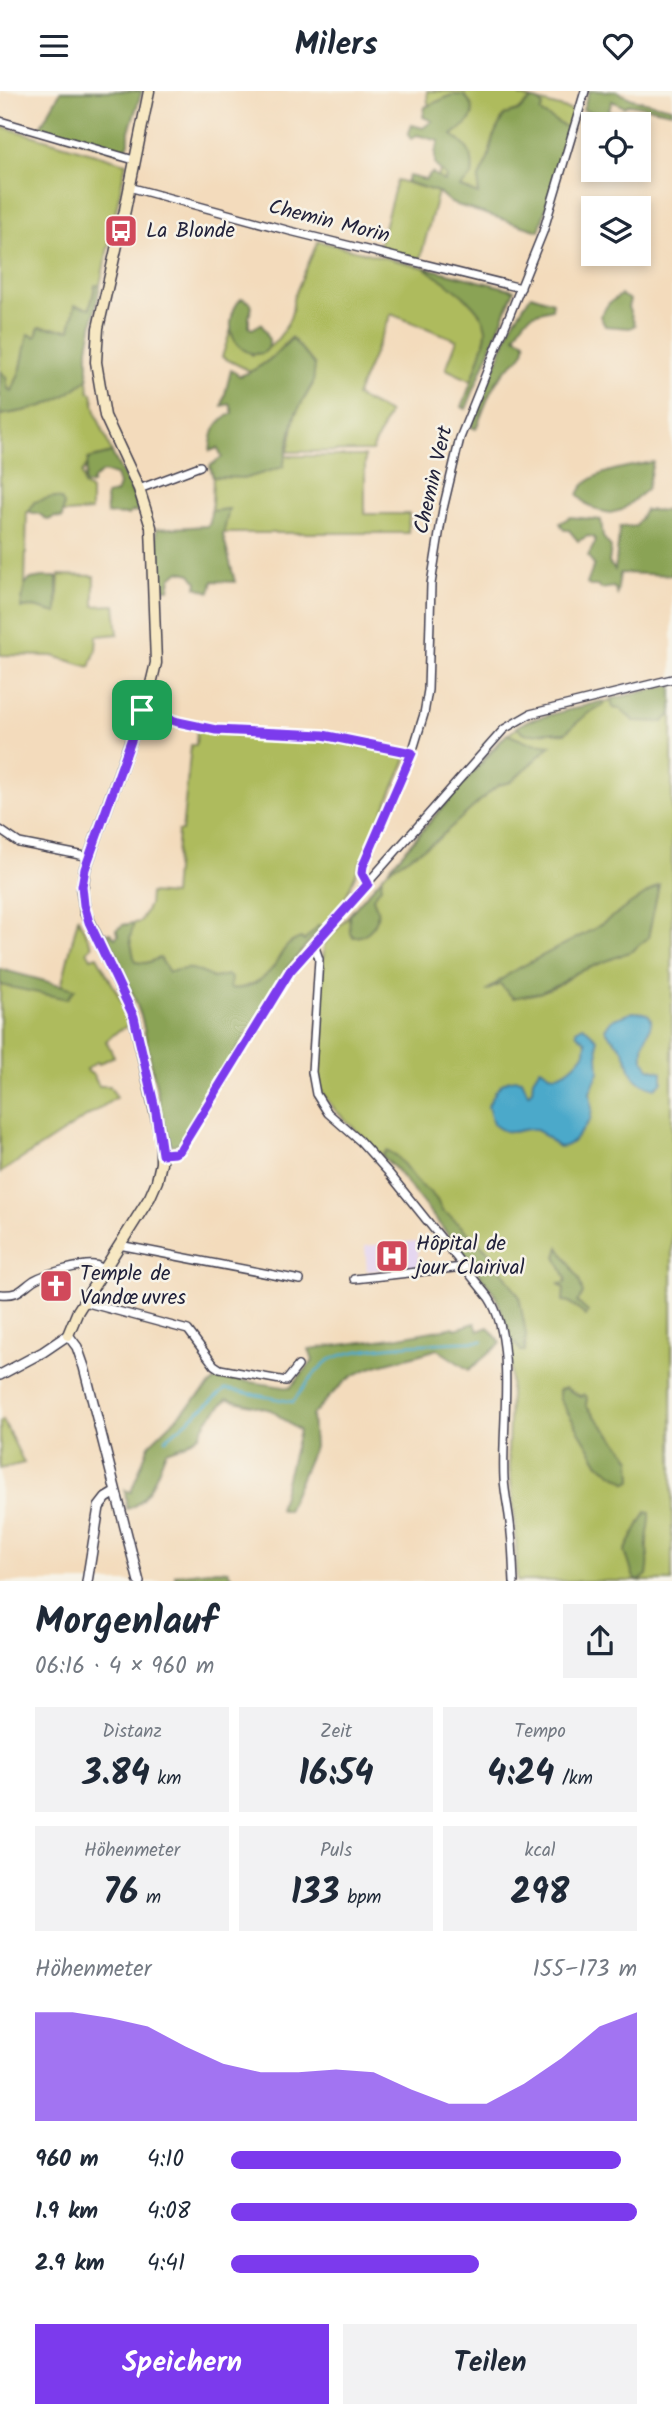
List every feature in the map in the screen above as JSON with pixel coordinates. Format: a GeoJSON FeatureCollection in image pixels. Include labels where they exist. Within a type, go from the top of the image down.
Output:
{"type":"FeatureCollection","features":[{"type":"Feature","properties":{"kind":"main road"},"geometry":{"type":"LineString","coordinates":[[68,1335],[84,1303],[153,1189],[160,1171],[162,1154],[156,1113],[134,1017],[89,922],[84,905],[83,878],[155,671],[157,645],[152,535],[139,489],[105,416],[96,362],[98,328],[149,91]]}},
{"type":"Feature","properties":{"kind":"street","name":"Chemin Vert"},"geometry":{"type":"LineString","coordinates":[[368,884],[362,873],[363,866],[412,753],[427,702],[431,583],[447,487],[468,414],[543,232],[585,91]]}},
{"type":"Feature","properties":{"kind":"street"},"geometry":{"type":"LineString","coordinates":[[0,121],[134,160]]}},
{"type":"Feature","properties":{"kind":"street","name":"Chemin Morin"},"geometry":{"type":"LineString","coordinates":[[129,187],[290,231],[521,288]]}},
{"type":"Feature","properties":{"kind":"street"},"geometry":{"type":"LineString","coordinates":[[139,489],[200,466]]}},
{"type":"Feature","properties":{"kind":"street"},"geometry":{"type":"LineString","coordinates":[[162,1154],[180,1150],[290,971],[493,740],[511,723],[530,714],[672,679]]}},
{"type":"Feature","properties":{"kind":"street"},"geometry":{"type":"LineString","coordinates":[[142,710],[216,730],[323,735],[412,753]]}},
{"type":"Feature","properties":{"kind":"street"},"geometry":{"type":"LineString","coordinates":[[0,829],[19,843],[90,857]]}},
{"type":"Feature","properties":{"kind":"street"},"geometry":{"type":"LineString","coordinates":[[314,944],[319,959],[312,1072],[316,1094],[328,1113],[360,1141],[388,1172],[493,1304],[503,1331],[505,1356],[502,1442],[514,1581]]}},
{"type":"Feature","properties":{"kind":"street"},"geometry":{"type":"LineString","coordinates":[[119,1245],[300,1280]]}},
{"type":"Feature","properties":{"kind":"street"},"geometry":{"type":"LineString","coordinates":[[0,1294],[15,1293],[25,1289],[33,1281],[60,1272],[92,1265],[104,1270]]}},
{"type":"Feature","properties":{"kind":"street"},"geometry":{"type":"LineString","coordinates":[[354,1279],[463,1266]]}},
{"type":"Feature","properties":{"kind":"street"},"geometry":{"type":"LineString","coordinates":[[84,1303],[188,1330],[214,1364],[227,1371],[286,1381],[298,1366]]}},
{"type":"Feature","properties":{"kind":"street"},"geometry":{"type":"LineString","coordinates":[[0,1375],[68,1335],[81,1356],[139,1581]]}},
{"type":"Feature","properties":{"kind":"street"},"geometry":{"type":"LineString","coordinates":[[87,1581],[99,1507],[102,1501],[116,1492]]}},
{"type":"Feature","properties":{"kind":"shaded area","name":"Hôpital de jour Clairival"},"geometry":{"type":"Polygon","coordinates":[[[417,1241],[419,1267],[367,1271],[365,1246],[417,1241]]]}},
{"type":"Feature","properties":{"kind":"green space"},"geometry":{"type":"Polygon","coordinates":[[[61,91],[142,91],[129,131],[129,143],[123,153],[39,129],[61,91]]]}},
{"type":"Feature","properties":{"kind":"green space"},"geometry":{"type":"Polygon","coordinates":[[[427,91],[521,91],[520,96],[574,111],[542,222],[437,190],[444,138],[428,103],[427,91]]]}},
{"type":"Feature","properties":{"kind":"green space"},"geometry":{"type":"Polygon","coordinates":[[[589,91],[616,91],[632,99],[672,108],[672,112],[630,104],[624,107],[612,101],[608,112],[583,110],[589,91]]]}},
{"type":"Feature","properties":{"kind":"green space"},"geometry":{"type":"Polygon","coordinates":[[[452,95],[464,95],[472,108],[473,113],[468,123],[452,135],[466,147],[472,162],[472,176],[460,187],[478,194],[479,177],[504,115],[518,111],[530,100],[536,100],[543,106],[540,112],[569,129],[539,231],[451,203],[438,192],[406,182],[409,176],[425,180],[432,173],[445,182],[446,176],[435,165],[439,141],[417,135],[411,139],[408,135],[412,125],[423,128],[432,121],[423,117],[425,107],[452,95]]]}},
{"type":"Feature","properties":{"kind":"green space"},"geometry":{"type":"Polygon","coordinates":[[[0,126],[126,163],[100,285],[95,285],[90,308],[70,330],[39,327],[36,337],[28,334],[21,368],[12,392],[0,370],[0,126]]]}},
{"type":"Feature","properties":{"kind":"green space"},"geometry":{"type":"Polygon","coordinates":[[[397,180],[438,192],[420,260],[378,249],[397,180]]]}},
{"type":"Feature","properties":{"kind":"green space"},"geometry":{"type":"Polygon","coordinates":[[[318,241],[514,290],[476,383],[446,369],[457,340],[391,314],[356,396],[389,413],[372,451],[288,452],[295,415],[313,384],[291,338],[270,360],[252,372],[222,357],[231,329],[232,334],[252,355],[268,348],[282,334],[291,316],[293,299],[318,241]]]}},
{"type":"Feature","properties":{"kind":"green space"},"geometry":{"type":"Polygon","coordinates":[[[423,267],[514,290],[466,409],[462,407],[485,336],[483,320],[461,294],[423,267]]]}},
{"type":"Feature","properties":{"kind":"green space"},"geometry":{"type":"Polygon","coordinates":[[[96,285],[100,285],[88,348],[88,379],[47,405],[0,415],[0,370],[6,378],[8,389],[12,391],[21,368],[28,334],[36,337],[39,327],[70,330],[75,305],[90,308],[96,285]]]}},
{"type":"Feature","properties":{"kind":"green space"},"geometry":{"type":"Polygon","coordinates":[[[531,295],[553,302],[552,309],[533,314],[522,324],[515,336],[525,341],[524,351],[495,385],[476,429],[471,427],[512,324],[531,295]]]}},
{"type":"Feature","properties":{"kind":"green space"},"geometry":{"type":"Polygon","coordinates":[[[621,295],[630,300],[628,307],[635,325],[630,328],[605,326],[600,316],[609,303],[621,295]]]}},
{"type":"Feature","properties":{"kind":"green space"},"geometry":{"type":"Polygon","coordinates":[[[242,298],[251,303],[252,307],[249,327],[252,329],[261,324],[268,337],[269,347],[264,352],[256,354],[247,351],[233,336],[232,315],[242,298]]]}},
{"type":"Feature","properties":{"kind":"green space"},"geometry":{"type":"Polygon","coordinates":[[[292,338],[315,365],[313,383],[295,415],[283,467],[247,478],[213,477],[210,466],[222,457],[218,448],[210,451],[213,433],[222,420],[233,413],[230,404],[222,406],[231,370],[240,376],[255,369],[292,338]]]}},
{"type":"Feature","properties":{"kind":"green space"},"geometry":{"type":"Polygon","coordinates":[[[88,379],[89,392],[92,393],[97,416],[112,453],[89,459],[82,473],[84,485],[91,491],[91,511],[27,512],[25,584],[21,608],[34,607],[57,613],[59,575],[94,576],[94,606],[115,605],[118,634],[97,636],[96,650],[90,667],[53,656],[0,655],[0,415],[47,405],[88,379]]]}},
{"type":"Feature","properties":{"kind":"green space"},"geometry":{"type":"Polygon","coordinates":[[[112,453],[139,511],[128,515],[107,514],[106,495],[116,493],[119,485],[116,475],[103,472],[93,479],[92,484],[84,485],[88,459],[112,453]]]}},
{"type":"Feature","properties":{"kind":"green space"},"geometry":{"type":"Polygon","coordinates":[[[226,456],[365,456],[365,514],[409,514],[408,533],[211,533],[213,477],[210,466],[226,456]]]}},
{"type":"Feature","properties":{"kind":"green space"},"geometry":{"type":"Polygon","coordinates":[[[653,462],[647,489],[622,510],[610,513],[597,510],[586,504],[578,495],[590,480],[599,475],[653,462]]]}},
{"type":"Feature","properties":{"kind":"green space"},"geometry":{"type":"Polygon","coordinates":[[[53,497],[61,499],[64,505],[62,518],[48,520],[29,512],[34,502],[53,497]]]}},
{"type":"Feature","properties":{"kind":"green space"},"geometry":{"type":"Polygon","coordinates":[[[229,509],[223,535],[235,582],[213,581],[210,592],[196,587],[197,582],[191,574],[179,571],[171,578],[169,589],[161,589],[156,529],[207,526],[210,523],[211,511],[229,509]]]}},
{"type":"Feature","properties":{"kind":"green space"},"geometry":{"type":"Polygon","coordinates":[[[645,510],[672,511],[672,575],[620,573],[617,594],[614,587],[601,589],[587,584],[594,565],[588,556],[596,541],[588,536],[578,541],[569,530],[564,530],[560,523],[570,517],[601,520],[603,537],[611,547],[609,563],[615,570],[620,527],[636,526],[645,510]]]}},
{"type":"Feature","properties":{"kind":"green space"},"geometry":{"type":"Polygon","coordinates":[[[57,577],[57,613],[34,607],[21,608],[25,584],[31,579],[57,577]]]}},
{"type":"Feature","properties":{"kind":"green space"},"geometry":{"type":"Polygon","coordinates":[[[672,685],[672,1581],[517,1581],[516,1532],[508,1452],[512,1340],[495,1294],[395,1168],[336,1111],[320,1089],[317,1068],[324,944],[500,740],[527,721],[672,685]]]}},
{"type":"Feature","properties":{"kind":"green space"},"geometry":{"type":"Polygon","coordinates":[[[672,685],[672,714],[663,722],[634,721],[620,709],[613,708],[611,699],[672,685]]]}},
{"type":"Feature","properties":{"kind":"green space"},"geometry":{"type":"Polygon","coordinates":[[[603,701],[604,704],[587,714],[565,733],[529,734],[516,727],[527,721],[603,701]]]}},
{"type":"Feature","properties":{"kind":"green space"},"geometry":{"type":"Polygon","coordinates":[[[197,729],[235,735],[310,737],[404,754],[407,757],[343,903],[287,968],[179,1143],[173,1145],[168,1143],[142,1019],[104,934],[110,933],[115,938],[119,935],[116,930],[123,925],[140,922],[149,905],[150,893],[173,895],[178,831],[182,831],[191,745],[196,745],[197,729]]]}},
{"type":"Feature","properties":{"kind":"green space"},"geometry":{"type":"Polygon","coordinates":[[[507,734],[526,742],[551,745],[511,782],[499,785],[491,791],[437,840],[388,870],[507,734]]]}},
{"type":"Feature","properties":{"kind":"green space"},"geometry":{"type":"Polygon","coordinates":[[[382,877],[381,887],[373,898],[377,909],[376,920],[371,929],[363,935],[353,937],[349,915],[382,877]]]}},
{"type":"Feature","properties":{"kind":"green space"},"geometry":{"type":"Polygon","coordinates":[[[659,885],[648,938],[632,951],[576,973],[539,993],[513,998],[500,984],[486,991],[513,971],[594,929],[659,885]]]}},
{"type":"Feature","properties":{"kind":"green space"},"geometry":{"type":"Polygon","coordinates":[[[78,918],[92,946],[87,951],[91,958],[97,956],[131,1025],[119,1030],[106,1041],[114,1056],[99,1064],[97,1062],[86,1070],[93,1075],[99,1086],[109,1086],[117,1097],[0,1173],[0,975],[60,991],[78,918]]]}},
{"type":"Feature","properties":{"kind":"green space"},"geometry":{"type":"Polygon","coordinates":[[[134,923],[130,938],[135,962],[146,963],[160,958],[169,972],[192,969],[213,978],[227,975],[231,978],[230,988],[249,986],[260,979],[270,971],[288,946],[301,938],[304,941],[319,925],[322,927],[287,968],[179,1143],[173,1145],[168,1143],[142,1019],[104,934],[110,933],[115,938],[119,935],[116,930],[123,925],[134,923]]]}},
{"type":"Feature","properties":{"kind":"green space"},"geometry":{"type":"Polygon","coordinates":[[[0,969],[75,989],[67,999],[0,985],[0,969]]]}},
{"type":"Feature","properties":{"kind":"green space"},"geometry":{"type":"Polygon","coordinates":[[[387,1150],[397,1156],[419,1184],[429,1191],[442,1211],[491,1254],[519,1296],[526,1334],[525,1351],[521,1351],[512,1340],[495,1294],[395,1168],[382,1156],[387,1150]]]}},
{"type":"Feature","properties":{"kind":"green space"},"geometry":{"type":"Polygon","coordinates":[[[559,1247],[579,1279],[583,1294],[577,1302],[588,1312],[586,1316],[569,1302],[563,1301],[564,1288],[559,1284],[565,1283],[566,1278],[556,1257],[559,1247]]]}},
{"type":"Feature","properties":{"kind":"green space"},"geometry":{"type":"Polygon","coordinates":[[[475,1323],[478,1331],[488,1327],[501,1343],[469,1370],[437,1349],[378,1365],[347,1380],[312,1415],[314,1447],[287,1511],[279,1509],[299,1431],[271,1410],[227,1399],[209,1418],[199,1435],[186,1444],[166,1451],[147,1493],[135,1506],[127,1509],[125,1490],[131,1492],[149,1445],[218,1377],[290,1388],[313,1361],[309,1349],[454,1327],[455,1329],[475,1323]]]}},
{"type":"Feature","properties":{"kind":"green space"},"geometry":{"type":"Polygon","coordinates":[[[565,1388],[587,1397],[586,1406],[631,1460],[632,1480],[627,1483],[599,1464],[559,1398],[559,1390],[565,1388]]]}},
{"type":"Feature","properties":{"kind":"green space"},"geometry":{"type":"Polygon","coordinates":[[[3,1420],[24,1463],[0,1469],[0,1422],[3,1420]]]}},
{"type":"Feature","properties":{"kind":"green space"},"geometry":{"type":"Polygon","coordinates":[[[646,1512],[650,1513],[648,1566],[647,1575],[639,1581],[634,1578],[625,1551],[646,1512]]]}},
{"type":"Feature","properties":{"kind":"green space"},"geometry":{"type":"Polygon","coordinates":[[[228,1571],[234,1581],[175,1581],[175,1575],[228,1571]]]}},
{"type":"Feature","properties":{"kind":"water"},"geometry":{"type":"Polygon","coordinates":[[[633,1012],[651,1018],[643,1047],[643,1060],[649,1068],[662,1072],[662,1082],[655,1088],[633,1076],[624,1053],[605,1029],[611,1020],[633,1012]]]}},
{"type":"Feature","properties":{"kind":"water"},"geometry":{"type":"Polygon","coordinates":[[[583,1026],[597,1039],[599,1072],[590,1092],[590,1120],[573,1142],[559,1147],[536,1130],[512,1132],[493,1124],[488,1106],[500,1085],[510,1080],[522,1080],[528,1094],[540,1068],[555,1075],[570,1068],[585,1052],[586,1042],[576,1033],[576,1030],[583,1026]]]}},
{"type":"Feature","properties":{"kind":"waterway"},"geometry":{"type":"LineString","coordinates":[[166,1439],[226,1389],[293,1402],[318,1369],[341,1355],[402,1345],[483,1341]]}},
{"type":"Feature","properties":{"kind":"place","name":"La Blonde"},"geometry":{"type":"Point","coordinates":[121,231]}},
{"type":"Feature","properties":{"kind":"place","name":"Hôpital de jour Clairival"},"geometry":{"type":"Point","coordinates":[392,1256]}},
{"type":"Feature","properties":{"kind":"place","name":"Temple de Vandœuvres"},"geometry":{"type":"Point","coordinates":[56,1286]}},
{"type":"Feature","properties":{"kind":"route"},"geometry":{"type":"LineString","coordinates":[[142,710],[178,722],[216,730],[323,735],[412,753],[363,866],[362,873],[368,884],[290,971],[180,1150],[171,1154],[162,1154],[156,1113],[134,1017],[89,922],[82,891],[85,869],[142,710]]}}]}
